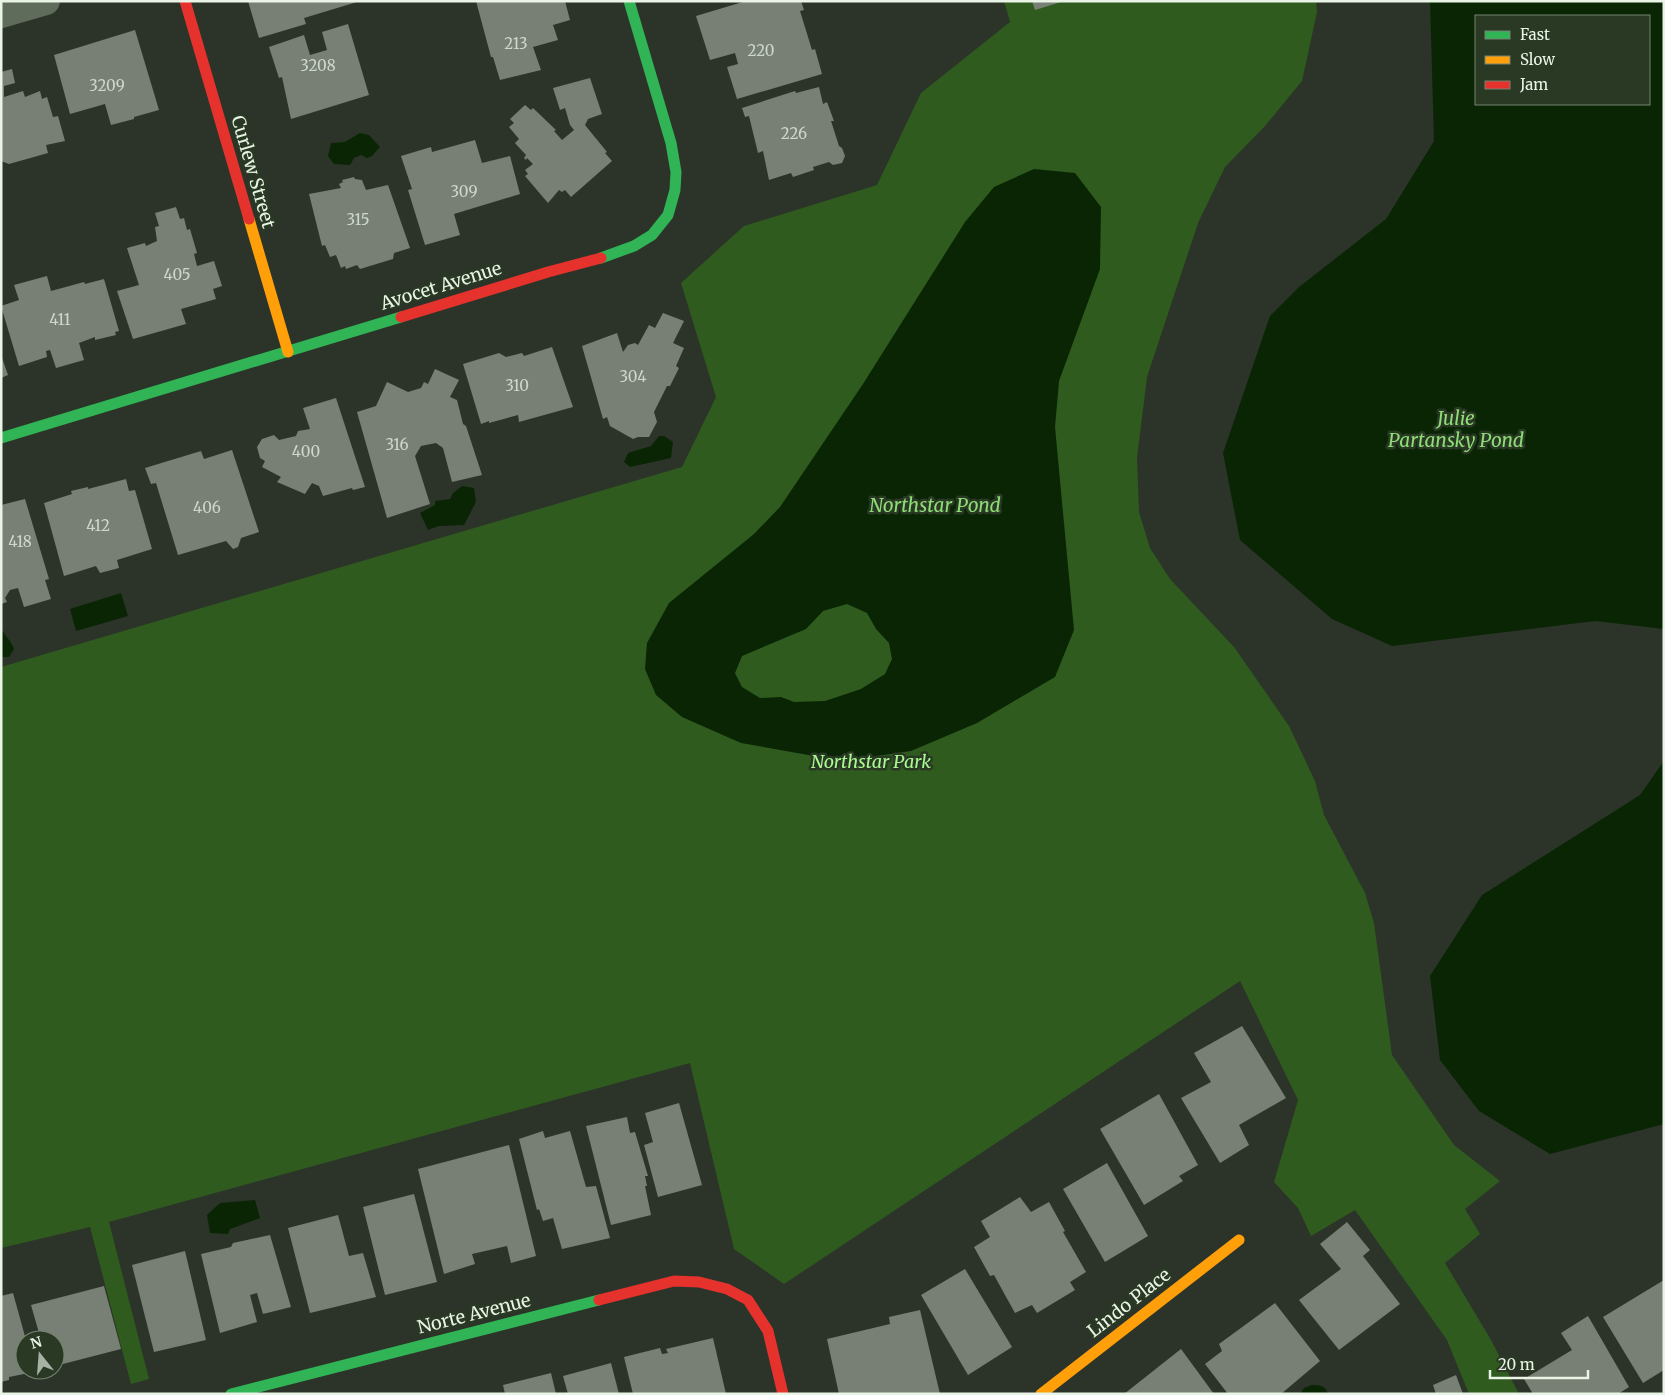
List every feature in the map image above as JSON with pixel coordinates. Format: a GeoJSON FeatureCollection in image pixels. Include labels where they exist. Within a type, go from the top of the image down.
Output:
{"type":"FeatureCollection","features":[{"type":"Feature","properties":{"kind":"street"},"geometry":{"type":"LineString","coordinates":[[1,14],[46,1]]}},
{"type":"Feature","properties":{"kind":"street","name":"Curlew Street"},"geometry":{"type":"LineString","coordinates":[[185,1],[288,352]]}},
{"type":"Feature","properties":{"kind":"street","name":"Avocet Avenue"},"geometry":{"type":"LineString","coordinates":[[1,438],[548,272],[617,254],[647,240],[664,221],[674,202],[676,181],[673,154],[666,126],[629,1]]}},
{"type":"Feature","properties":{"kind":"street","name":"Lindo Place"},"geometry":{"type":"LineString","coordinates":[[1040,1394],[1239,1240]]}},
{"type":"Feature","properties":{"kind":"street","name":"Norte Avenue"},"geometry":{"type":"LineString","coordinates":[[231,1394],[674,1281],[699,1282],[727,1289],[748,1300],[768,1331],[783,1394]]}},
{"type":"Feature","properties":{"kind":"green space","name":"Northstar Park"},"geometry":{"type":"Polygon","coordinates":[[[1004,1],[1316,1],[1317,12],[1302,81],[1265,126],[1225,167],[1198,223],[1147,377],[1137,458],[1139,512],[1150,548],[1170,579],[1234,647],[1289,726],[1315,781],[1324,815],[1365,893],[1374,923],[1392,1055],[1454,1145],[1500,1181],[1465,1209],[1480,1234],[1445,1263],[1491,1340],[1519,1394],[1469,1394],[1447,1340],[1355,1210],[1311,1236],[1298,1208],[1274,1182],[1298,1100],[1240,981],[784,1284],[734,1249],[690,1063],[109,1222],[149,1379],[131,1384],[90,1227],[1,1248],[1,667],[682,467],[716,397],[681,283],[744,226],[877,185],[921,93],[1010,22],[1004,1]]]}},
{"type":"Feature","properties":{"kind":"water","name":"Julie Partansky Pond"},"geometry":{"type":"Polygon","coordinates":[[[1430,1],[1664,1],[1664,629],[1595,621],[1392,646],[1332,619],[1240,540],[1223,453],[1270,316],[1299,287],[1386,219],[1434,141],[1430,1]]]}},
{"type":"Feature","properties":{"kind":"water"},"geometry":{"type":"Polygon","coordinates":[[[360,133],[369,135],[380,147],[372,156],[367,158],[361,155],[354,158],[350,165],[334,164],[328,156],[331,143],[345,142],[360,133]]]}},
{"type":"Feature","properties":{"kind":"water","name":"Northstar Pond"},"geometry":{"type":"Polygon","coordinates":[[[1034,169],[1075,173],[1101,207],[1100,269],[1059,381],[1055,427],[1074,630],[1055,677],[977,723],[911,751],[842,761],[741,743],[682,717],[656,695],[645,669],[647,643],[669,603],[754,534],[780,507],[863,384],[965,222],[994,187],[1034,169]],[[847,604],[823,611],[806,629],[742,656],[735,673],[742,687],[760,698],[781,697],[794,702],[825,701],[861,689],[885,674],[892,659],[889,643],[876,629],[867,613],[847,604]]]}},
{"type":"Feature","properties":{"kind":"water"},"geometry":{"type":"Polygon","coordinates":[[[659,436],[664,436],[673,442],[671,458],[630,467],[624,462],[628,453],[651,446],[659,436]]]}},
{"type":"Feature","properties":{"kind":"water"},"geometry":{"type":"Polygon","coordinates":[[[462,486],[474,488],[476,502],[464,525],[439,526],[428,530],[420,513],[435,505],[435,501],[450,499],[453,493],[462,486]]]}},
{"type":"Feature","properties":{"kind":"water"},"geometry":{"type":"Polygon","coordinates":[[[121,593],[128,616],[76,631],[70,609],[121,593]]]}},
{"type":"Feature","properties":{"kind":"water"},"geometry":{"type":"Polygon","coordinates":[[[1,628],[14,649],[9,657],[1,657],[1,628]]]}},
{"type":"Feature","properties":{"kind":"water"},"geometry":{"type":"Polygon","coordinates":[[[1664,761],[1664,1124],[1550,1154],[1479,1111],[1440,1060],[1430,976],[1482,895],[1640,795],[1664,761]]]}},
{"type":"Feature","properties":{"kind":"water"},"geometry":{"type":"Polygon","coordinates":[[[255,1200],[260,1218],[230,1229],[228,1234],[210,1233],[207,1215],[220,1203],[255,1200]]]}},
{"type":"Feature","properties":{"kind":"water"},"geometry":{"type":"Polygon","coordinates":[[[1312,1385],[1322,1386],[1328,1394],[1300,1394],[1304,1388],[1312,1385]]]}},
{"type":"Feature","properties":{"kind":"building"},"geometry":{"type":"Polygon","coordinates":[[[248,1],[357,2],[304,18],[306,24],[259,38],[248,1]]]}},
{"type":"Feature","properties":{"kind":"building"},"geometry":{"type":"Polygon","coordinates":[[[476,1],[565,1],[570,20],[553,25],[558,40],[533,47],[541,70],[500,80],[493,57],[491,57],[476,1]]]}},
{"type":"Feature","properties":{"kind":"building"},"geometry":{"type":"Polygon","coordinates":[[[746,1],[801,1],[804,10],[800,11],[812,50],[815,49],[822,74],[737,99],[727,67],[738,64],[735,53],[710,60],[696,16],[746,1]]]}},
{"type":"Feature","properties":{"kind":"building"},"geometry":{"type":"Polygon","coordinates":[[[1032,1],[1061,1],[1061,2],[1035,10],[1032,1]]]}},
{"type":"Feature","properties":{"kind":"building"},"geometry":{"type":"Polygon","coordinates":[[[348,24],[369,95],[291,119],[282,77],[279,78],[269,47],[304,35],[310,55],[327,50],[322,32],[348,24]]]}},
{"type":"Feature","properties":{"kind":"building"},"geometry":{"type":"Polygon","coordinates":[[[135,30],[159,110],[111,125],[105,104],[70,114],[54,55],[135,30]]]}},
{"type":"Feature","properties":{"kind":"building"},"geometry":{"type":"Polygon","coordinates":[[[12,69],[15,83],[4,86],[4,97],[23,91],[25,97],[40,91],[42,99],[47,97],[53,117],[58,116],[65,141],[46,145],[48,153],[9,164],[1,161],[1,72],[12,69]]]}},
{"type":"Feature","properties":{"kind":"building"},"geometry":{"type":"Polygon","coordinates":[[[590,78],[602,114],[588,119],[585,125],[612,161],[571,197],[565,190],[562,192],[559,190],[548,203],[525,176],[528,174],[525,170],[533,164],[527,158],[526,160],[524,158],[526,155],[515,143],[519,139],[509,127],[514,123],[510,119],[525,105],[531,110],[533,108],[556,130],[554,131],[562,140],[574,130],[570,125],[565,108],[560,110],[553,88],[590,78]]]}},
{"type":"Feature","properties":{"kind":"building"},"geometry":{"type":"Polygon","coordinates":[[[819,87],[823,104],[827,102],[834,121],[831,121],[839,146],[842,148],[845,156],[842,163],[833,165],[829,162],[813,167],[814,170],[793,177],[791,173],[769,180],[763,151],[758,153],[749,116],[745,117],[742,108],[795,91],[796,93],[819,87]]]}},
{"type":"Feature","properties":{"kind":"building"},"geometry":{"type":"Polygon","coordinates":[[[475,140],[482,163],[510,156],[520,194],[454,214],[460,235],[425,245],[408,190],[412,189],[401,156],[431,147],[432,152],[475,140]]]}},
{"type":"Feature","properties":{"kind":"building"},"geometry":{"type":"Polygon","coordinates":[[[354,177],[355,179],[362,180],[366,190],[388,185],[410,248],[394,253],[393,259],[360,269],[357,265],[346,269],[345,266],[341,268],[336,255],[330,257],[325,245],[322,246],[309,194],[341,188],[339,184],[343,182],[342,180],[354,177]]]}},
{"type":"Feature","properties":{"kind":"building"},"geometry":{"type":"Polygon","coordinates":[[[176,207],[180,219],[184,218],[187,230],[190,229],[197,253],[194,254],[197,266],[214,261],[222,286],[213,289],[216,299],[181,309],[186,324],[133,339],[117,291],[139,285],[127,248],[145,243],[146,246],[157,241],[155,227],[159,226],[155,213],[176,207]]]}},
{"type":"Feature","properties":{"kind":"building"},"geometry":{"type":"Polygon","coordinates":[[[47,276],[51,291],[104,279],[119,331],[115,332],[116,335],[95,340],[95,337],[79,343],[84,360],[56,368],[50,350],[46,351],[47,357],[19,366],[1,306],[19,300],[14,285],[47,276]]]}},
{"type":"Feature","properties":{"kind":"building"},"geometry":{"type":"Polygon","coordinates":[[[663,313],[684,321],[673,343],[684,348],[676,366],[679,368],[670,386],[667,386],[654,412],[657,422],[649,437],[633,439],[610,426],[607,417],[603,419],[582,346],[617,333],[623,352],[628,345],[635,343],[638,345],[649,325],[655,328],[663,313]]]}},
{"type":"Feature","properties":{"kind":"building"},"geometry":{"type":"Polygon","coordinates":[[[552,347],[573,407],[519,422],[518,415],[481,424],[463,364],[499,353],[506,357],[522,353],[524,356],[552,347]]]}},
{"type":"Feature","properties":{"kind":"building"},"geometry":{"type":"Polygon","coordinates":[[[1,355],[8,375],[1,378],[1,355]]]}},
{"type":"Feature","properties":{"kind":"building"},"geometry":{"type":"Polygon","coordinates":[[[435,369],[459,380],[450,397],[457,400],[463,424],[466,426],[482,475],[452,482],[443,448],[436,443],[421,446],[415,456],[430,504],[387,518],[357,412],[376,406],[387,382],[408,392],[421,388],[424,382],[428,384],[435,369]]]}},
{"type":"Feature","properties":{"kind":"building"},"geometry":{"type":"Polygon","coordinates":[[[336,398],[365,487],[353,490],[352,488],[323,496],[319,486],[312,483],[305,494],[277,482],[281,477],[262,467],[265,461],[260,458],[257,447],[262,439],[274,435],[279,440],[296,436],[298,431],[310,429],[303,408],[336,398]]]}},
{"type":"Feature","properties":{"kind":"building"},"geometry":{"type":"Polygon","coordinates":[[[232,450],[259,532],[241,538],[238,547],[233,549],[226,541],[178,555],[156,483],[151,484],[145,468],[201,451],[204,459],[232,450]]]}},
{"type":"Feature","properties":{"kind":"building"},"geometry":{"type":"Polygon","coordinates":[[[126,479],[129,491],[135,490],[152,549],[117,560],[119,568],[100,573],[96,566],[64,576],[44,503],[72,494],[71,491],[88,487],[88,489],[126,479]]]}},
{"type":"Feature","properties":{"kind":"building"},"geometry":{"type":"Polygon","coordinates":[[[25,499],[49,579],[45,580],[51,599],[24,607],[18,588],[10,590],[5,598],[7,602],[1,604],[1,505],[25,499]]]}},
{"type":"Feature","properties":{"kind":"building"},"geometry":{"type":"Polygon","coordinates":[[[1242,1026],[1286,1098],[1239,1125],[1249,1145],[1220,1163],[1181,1098],[1211,1082],[1194,1053],[1242,1026]]]}},
{"type":"Feature","properties":{"kind":"building"},"geometry":{"type":"Polygon","coordinates":[[[1159,1094],[1198,1165],[1179,1176],[1183,1181],[1144,1205],[1100,1129],[1159,1094]]]}},
{"type":"Feature","properties":{"kind":"building"},"geometry":{"type":"Polygon","coordinates":[[[679,1103],[702,1185],[658,1197],[644,1145],[653,1142],[645,1113],[679,1103]]]}},
{"type":"Feature","properties":{"kind":"building"},"geometry":{"type":"Polygon","coordinates":[[[627,1117],[630,1133],[635,1132],[648,1176],[645,1176],[647,1186],[645,1186],[651,1215],[611,1225],[586,1126],[627,1117]]]}},
{"type":"Feature","properties":{"kind":"building"},"geometry":{"type":"Polygon","coordinates":[[[543,1131],[545,1138],[570,1131],[586,1187],[596,1186],[610,1238],[562,1249],[553,1218],[543,1221],[539,1209],[537,1210],[519,1139],[543,1131]]]}},
{"type":"Feature","properties":{"kind":"building"},"geometry":{"type":"Polygon","coordinates":[[[509,1145],[536,1256],[511,1263],[507,1246],[472,1254],[475,1264],[444,1274],[418,1169],[509,1145]]]}},
{"type":"Feature","properties":{"kind":"building"},"geometry":{"type":"Polygon","coordinates":[[[1107,1163],[1148,1236],[1105,1262],[1063,1189],[1107,1163]]]}},
{"type":"Feature","properties":{"kind":"building"},"geometry":{"type":"Polygon","coordinates":[[[414,1194],[437,1282],[385,1295],[363,1207],[414,1194]]]}},
{"type":"Feature","properties":{"kind":"building"},"geometry":{"type":"Polygon","coordinates":[[[1020,1197],[1031,1212],[1049,1202],[1065,1231],[1063,1232],[1086,1272],[1070,1282],[1075,1290],[1037,1313],[1032,1305],[1015,1313],[994,1275],[990,1276],[974,1247],[990,1237],[981,1221],[1020,1197]]]}},
{"type":"Feature","properties":{"kind":"building"},"geometry":{"type":"Polygon","coordinates":[[[338,1215],[349,1256],[363,1253],[376,1297],[310,1313],[288,1228],[338,1215]]]}},
{"type":"Feature","properties":{"kind":"building"},"geometry":{"type":"Polygon","coordinates":[[[1347,1222],[1370,1250],[1363,1256],[1400,1304],[1339,1350],[1299,1300],[1341,1269],[1320,1244],[1347,1222]]]}},
{"type":"Feature","properties":{"kind":"building"},"geometry":{"type":"Polygon","coordinates":[[[270,1235],[291,1307],[263,1314],[257,1293],[250,1295],[257,1322],[220,1333],[201,1254],[231,1247],[233,1243],[270,1235]]]}},
{"type":"Feature","properties":{"kind":"building"},"geometry":{"type":"Polygon","coordinates":[[[185,1251],[206,1340],[154,1352],[132,1265],[185,1251]]]}},
{"type":"Feature","properties":{"kind":"building"},"geometry":{"type":"Polygon","coordinates":[[[965,1269],[1012,1347],[968,1375],[921,1295],[965,1269]]]}},
{"type":"Feature","properties":{"kind":"building"},"geometry":{"type":"Polygon","coordinates":[[[1664,1280],[1664,1370],[1643,1383],[1603,1317],[1664,1280]]]}},
{"type":"Feature","properties":{"kind":"building"},"geometry":{"type":"Polygon","coordinates":[[[104,1286],[121,1349],[65,1363],[65,1330],[38,1330],[31,1305],[104,1286]]]}},
{"type":"Feature","properties":{"kind":"building"},"geometry":{"type":"Polygon","coordinates":[[[13,1293],[23,1330],[15,1330],[15,1376],[1,1382],[1,1296],[13,1293]]]}},
{"type":"Feature","properties":{"kind":"building"},"geometry":{"type":"Polygon","coordinates":[[[1275,1303],[1320,1361],[1281,1394],[1228,1394],[1205,1364],[1222,1351],[1219,1344],[1275,1303]]]}},
{"type":"Feature","properties":{"kind":"building"},"geometry":{"type":"Polygon","coordinates":[[[920,1310],[940,1394],[839,1394],[827,1339],[890,1324],[889,1317],[920,1310]]]}},
{"type":"Feature","properties":{"kind":"building"},"geometry":{"type":"Polygon","coordinates":[[[1588,1316],[1629,1387],[1618,1394],[1533,1394],[1524,1379],[1572,1350],[1561,1333],[1588,1316]]]}},
{"type":"Feature","properties":{"kind":"building"},"geometry":{"type":"Polygon","coordinates":[[[713,1338],[726,1394],[633,1394],[624,1357],[660,1348],[662,1354],[668,1353],[666,1349],[713,1338]]]}},
{"type":"Feature","properties":{"kind":"building"},"geometry":{"type":"Polygon","coordinates":[[[1181,1349],[1214,1394],[1124,1394],[1181,1349]]]}},
{"type":"Feature","properties":{"kind":"building"},"geometry":{"type":"Polygon","coordinates":[[[611,1363],[619,1394],[568,1394],[563,1376],[611,1363]]]}},
{"type":"Feature","properties":{"kind":"building"},"geometry":{"type":"Polygon","coordinates":[[[551,1373],[556,1394],[505,1394],[503,1385],[551,1373]]]}},
{"type":"Feature","properties":{"kind":"building"},"geometry":{"type":"Polygon","coordinates":[[[1456,1375],[1463,1394],[1436,1394],[1433,1385],[1456,1375]]]}},
{"type":"Feature","properties":{"kind":"traffic: fast"},"geometry":{"type":"LineString","coordinates":[[601,258],[634,246],[652,235],[668,215],[675,190],[676,172],[671,143],[629,1]]}},
{"type":"Feature","properties":{"kind":"traffic: fast"},"geometry":{"type":"LineString","coordinates":[[1,438],[401,317]]}},
{"type":"Feature","properties":{"kind":"traffic: fast"},"geometry":{"type":"LineString","coordinates":[[231,1394],[599,1300]]}},
{"type":"Feature","properties":{"kind":"traffic: slow"},"geometry":{"type":"LineString","coordinates":[[249,219],[288,352]]}},
{"type":"Feature","properties":{"kind":"traffic: slow"},"geometry":{"type":"LineString","coordinates":[[1041,1394],[1239,1240]]}},
{"type":"Feature","properties":{"kind":"traffic: jam"},"geometry":{"type":"LineString","coordinates":[[185,1],[249,219]]}},
{"type":"Feature","properties":{"kind":"traffic: jam"},"geometry":{"type":"LineString","coordinates":[[401,317],[548,272],[601,258]]}},
{"type":"Feature","properties":{"kind":"traffic: jam"},"geometry":{"type":"LineString","coordinates":[[599,1300],[674,1281],[699,1282],[727,1289],[748,1300],[768,1331],[783,1394]]}}]}
